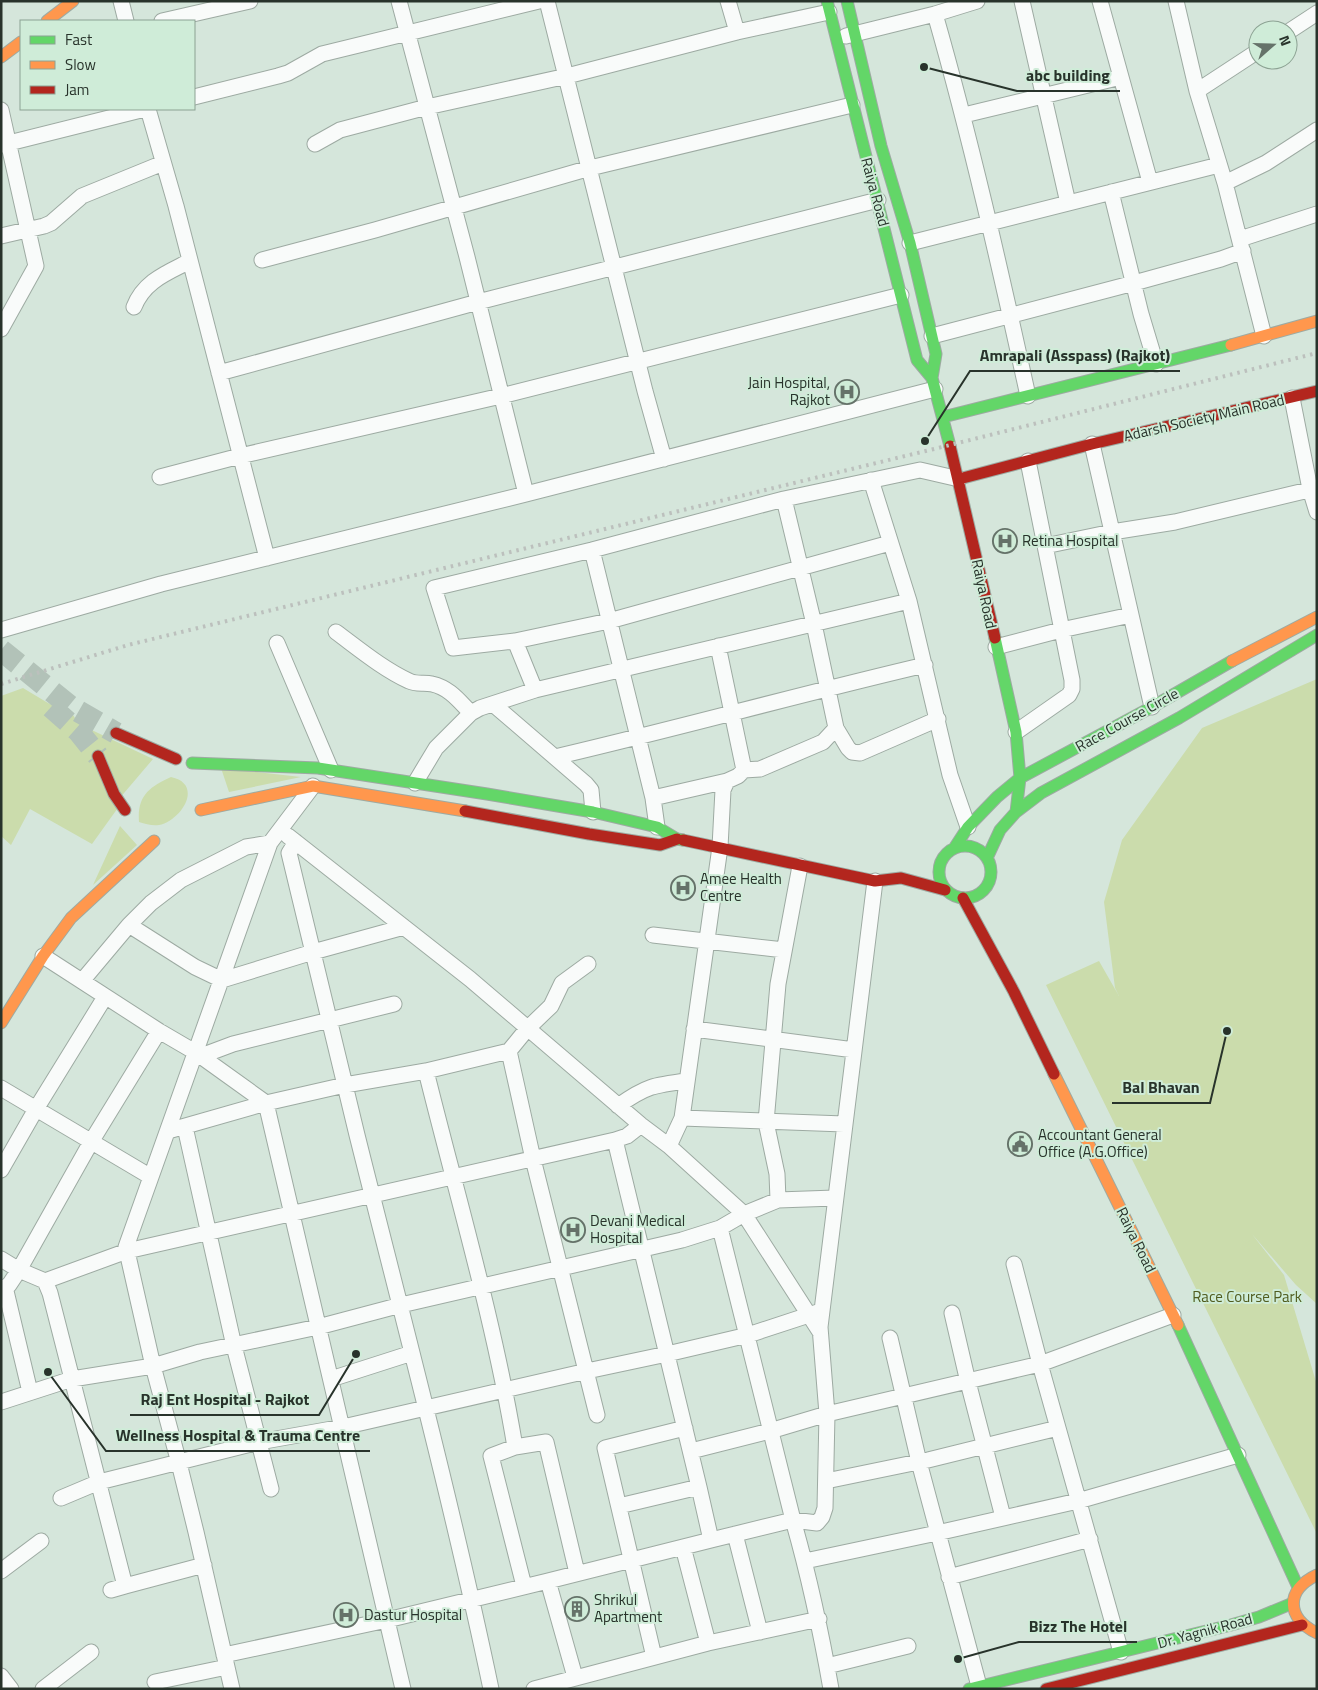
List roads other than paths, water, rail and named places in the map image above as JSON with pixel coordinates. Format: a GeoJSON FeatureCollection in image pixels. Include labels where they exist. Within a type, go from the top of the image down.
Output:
{"type":"FeatureCollection","features":[{"type":"Feature","properties":{"kind":"main road"},"geometry":{"type":"LineString","coordinates":[[48,20],[73,1]]}},
{"type":"Feature","properties":{"kind":"main road","name":"Raiya Road"},"geometry":{"type":"LineString","coordinates":[[847,1],[881,146],[910,243],[932,336],[936,354],[934,383],[959,480],[1016,732],[1020,778],[1016,812]]}},
{"type":"Feature","properties":{"kind":"main road","name":"Raiya Road"},"geometry":{"type":"LineString","coordinates":[[828,6],[917,360],[934,383]]}},
{"type":"Feature","properties":{"kind":"main road"},"geometry":{"type":"LineString","coordinates":[[1,59],[20,43]]}},
{"type":"Feature","properties":{"kind":"main road"},"geometry":{"type":"LineString","coordinates":[[943,417],[1156,364],[1317,321]]}},
{"type":"Feature","properties":{"kind":"main road","name":"Adarsh Society Main Road"},"geometry":{"type":"LineString","coordinates":[[959,480],[1092,444],[1317,391]]}},
{"type":"Feature","properties":{"kind":"main road","name":"Race Course Circle"},"geometry":{"type":"LineString","coordinates":[[955,847],[968,827],[997,797],[1020,778],[1152,707],[1248,651],[1317,617]]}},
{"type":"Feature","properties":{"kind":"main road","name":"Race Course Circle"},"geometry":{"type":"LineString","coordinates":[[987,858],[1000,830],[1016,812],[1041,792],[1179,718],[1317,635]]}},
{"type":"Feature","properties":{"kind":"main road"},"geometry":{"type":"LineString","coordinates":[[116,733],[176,760]]}},
{"type":"Feature","properties":{"kind":"main road"},"geometry":{"type":"LineString","coordinates":[[98,756],[111,789],[125,810]]}},
{"type":"Feature","properties":{"kind":"main road"},"geometry":{"type":"LineString","coordinates":[[192,763],[324,769],[415,782],[593,812],[657,827],[677,839],[875,881],[901,878],[943,856],[955,847],[969,846],[980,850],[987,858],[991,870],[989,884],[980,894],[965,899],[952,895],[945,890],[901,878]]}},
{"type":"Feature","properties":{"kind":"main road"},"geometry":{"type":"LineString","coordinates":[[201,810],[313,786],[399,799],[651,844],[660,845],[677,839]]}},
{"type":"Feature","properties":{"kind":"main road"},"geometry":{"type":"LineString","coordinates":[[1,1023],[43,956],[71,918],[154,840]]}},
{"type":"Feature","properties":{"kind":"main road"},"geometry":{"type":"LineString","coordinates":[[943,856],[938,868],[939,880],[945,890]]}},
{"type":"Feature","properties":{"kind":"main road","name":"Raiya Road"},"geometry":{"type":"LineString","coordinates":[[963,898],[1014,992],[1173,1315],[1298,1587]]}},
{"type":"Feature","properties":{"kind":"main road"},"geometry":{"type":"LineString","coordinates":[[1317,1575],[1303,1581],[1298,1587],[1293,1603],[1294,1611],[1302,1625],[1317,1633]]}},
{"type":"Feature","properties":{"kind":"main road","name":"Dr. Yagnik Road"},"geometry":{"type":"LineString","coordinates":[[974,1687],[1231,1625],[1259,1617],[1293,1603]]}},
{"type":"Feature","properties":{"kind":"main road"},"geometry":{"type":"LineString","coordinates":[[1046,1689],[1062,1687],[1302,1625]]}},
{"type":"Feature","properties":{"kind":"street"},"geometry":{"type":"LineString","coordinates":[[121,1],[126,20]]}},
{"type":"Feature","properties":{"kind":"street"},"geometry":{"type":"LineString","coordinates":[[166,20],[250,1]]}},
{"type":"Feature","properties":{"kind":"street"},"geometry":{"type":"LineString","coordinates":[[399,1],[526,494]]}},
{"type":"Feature","properties":{"kind":"street"},"geometry":{"type":"LineString","coordinates":[[195,97],[288,73],[322,54],[538,1]]}},
{"type":"Feature","properties":{"kind":"street"},"geometry":{"type":"LineString","coordinates":[[547,1],[664,459]]}},
{"type":"Feature","properties":{"kind":"street"},"geometry":{"type":"LineString","coordinates":[[728,1],[737,32]]}},
{"type":"Feature","properties":{"kind":"street"},"geometry":{"type":"LineString","coordinates":[[1022,1],[1068,203]]}},
{"type":"Feature","properties":{"kind":"street"},"geometry":{"type":"LineString","coordinates":[[1100,1],[1150,182]]}},
{"type":"Feature","properties":{"kind":"street"},"geometry":{"type":"LineString","coordinates":[[1176,1],[1197,91],[1225,183],[1264,336]]}},
{"type":"Feature","properties":{"kind":"street"},"geometry":{"type":"LineString","coordinates":[[836,38],[935,14],[969,2]]}},
{"type":"Feature","properties":{"kind":"street"},"geometry":{"type":"LineString","coordinates":[[315,144],[340,130],[427,107],[567,76],[737,32],[828,6]]}},
{"type":"Feature","properties":{"kind":"street"},"geometry":{"type":"LineString","coordinates":[[1298,25],[1317,13]]}},
{"type":"Feature","properties":{"kind":"street"},"geometry":{"type":"LineString","coordinates":[[935,14],[964,116],[990,223],[1028,396]]}},
{"type":"Feature","properties":{"kind":"street"},"geometry":{"type":"LineString","coordinates":[[1,59],[20,55]]}},
{"type":"Feature","properties":{"kind":"street"},"geometry":{"type":"LineString","coordinates":[[1197,91],[1248,58]]}},
{"type":"Feature","properties":{"kind":"street"},"geometry":{"type":"LineString","coordinates":[[964,116],[1121,77]]}},
{"type":"Feature","properties":{"kind":"street"},"geometry":{"type":"LineString","coordinates":[[262,260],[375,230],[590,168],[852,105]]}},
{"type":"Feature","properties":{"kind":"street"},"geometry":{"type":"LineString","coordinates":[[1,110],[6,144],[36,266],[1,329]]}},
{"type":"Feature","properties":{"kind":"street"},"geometry":{"type":"LineString","coordinates":[[6,144],[142,110]]}},
{"type":"Feature","properties":{"kind":"street"},"geometry":{"type":"LineString","coordinates":[[146,110],[163,162],[190,261],[266,558]]}},
{"type":"Feature","properties":{"kind":"street"},"geometry":{"type":"LineString","coordinates":[[1225,183],[1266,163],[1317,130]]}},
{"type":"Feature","properties":{"kind":"street"},"geometry":{"type":"LineString","coordinates":[[1,236],[28,230],[51,222],[82,196],[163,162]]}},
{"type":"Feature","properties":{"kind":"street"},"geometry":{"type":"LineString","coordinates":[[910,243],[1219,165]]}},
{"type":"Feature","properties":{"kind":"street"},"geometry":{"type":"LineString","coordinates":[[1111,192],[1156,364]]}},
{"type":"Feature","properties":{"kind":"street"},"geometry":{"type":"LineString","coordinates":[[219,373],[478,302],[878,200]]}},
{"type":"Feature","properties":{"kind":"street"},"geometry":{"type":"LineString","coordinates":[[932,336],[1221,259],[1241,245],[1317,214]]}},
{"type":"Feature","properties":{"kind":"street"},"geometry":{"type":"LineString","coordinates":[[134,307],[138,297],[153,280],[190,261]]}},
{"type":"Feature","properties":{"kind":"street"},"geometry":{"type":"LineString","coordinates":[[160,477],[240,456],[502,396],[900,295]]}},
{"type":"Feature","properties":{"kind":"street"},"geometry":{"type":"LineString","coordinates":[[1,630],[161,584],[664,459],[934,383]]}},
{"type":"Feature","properties":{"kind":"street"},"geometry":{"type":"LineString","coordinates":[[1292,398],[1314,488],[1317,512]]}},
{"type":"Feature","properties":{"kind":"street"},"geometry":{"type":"LineString","coordinates":[[1092,444],[1152,707]]}},
{"type":"Feature","properties":{"kind":"street"},"geometry":{"type":"LineString","coordinates":[[1016,732],[1069,695],[1072,689],[1072,680],[1028,461]]}},
{"type":"Feature","properties":{"kind":"street"},"geometry":{"type":"LineString","coordinates":[[890,543],[610,621],[515,641],[453,648],[434,588],[592,550],[784,499],[871,480],[920,470],[959,480]]}},
{"type":"Feature","properties":{"kind":"street"},"geometry":{"type":"LineString","coordinates":[[871,480],[909,601],[950,775],[968,827]]}},
{"type":"Feature","properties":{"kind":"street"},"geometry":{"type":"LineString","coordinates":[[1045,546],[1112,532],[1175,522],[1314,488]]}},
{"type":"Feature","properties":{"kind":"street"},"geometry":{"type":"LineString","coordinates":[[784,499],[814,624],[836,728],[848,748],[852,752],[860,753],[938,719]]}},
{"type":"Feature","properties":{"kind":"street"},"geometry":{"type":"LineString","coordinates":[[592,550],[653,798],[657,827]]}},
{"type":"Feature","properties":{"kind":"street"},"geometry":{"type":"LineString","coordinates":[[415,782],[436,748],[471,713],[494,704],[535,690],[909,601]]}},
{"type":"Feature","properties":{"kind":"street"},"geometry":{"type":"LineString","coordinates":[[996,647],[1131,615]]}},
{"type":"Feature","properties":{"kind":"street"},"geometry":{"type":"LineString","coordinates":[[336,632],[384,666],[410,681],[421,684],[430,683],[448,689],[471,713]]}},
{"type":"Feature","properties":{"kind":"street"},"geometry":{"type":"LineString","coordinates":[[515,641],[535,690]]}},
{"type":"Feature","properties":{"kind":"street"},"geometry":{"type":"LineString","coordinates":[[276,643],[324,769]]}},
{"type":"Feature","properties":{"kind":"street"},"geometry":{"type":"LineString","coordinates":[[718,646],[744,770]]}},
{"type":"Feature","properties":{"kind":"street"},"geometry":{"type":"LineString","coordinates":[[555,757],[638,738],[827,688],[925,665]]}},
{"type":"Feature","properties":{"kind":"street"},"geometry":{"type":"LineString","coordinates":[[494,704],[586,784],[591,790],[593,812]]}},
{"type":"Feature","properties":{"kind":"street"},"geometry":{"type":"LineString","coordinates":[[653,798],[727,781],[738,776],[744,770],[760,768],[823,742],[836,728]]}},
{"type":"Feature","properties":{"kind":"street"},"geometry":{"type":"LineString","coordinates":[[669,1146],[682,1118],[720,847],[723,790],[727,781]]}},
{"type":"Feature","properties":{"kind":"street"},"geometry":{"type":"LineString","coordinates":[[232,1689],[204,1565],[153,1366],[126,1247],[198,1054],[270,843],[313,786]]}},
{"type":"Feature","properties":{"kind":"street"},"geometry":{"type":"LineString","coordinates":[[155,1682],[225,1661],[793,1520],[817,1523],[822,1517],[825,1508],[827,1414],[820,1332],[815,1312],[744,1214],[669,1146],[618,1106],[470,979],[280,830]]}},
{"type":"Feature","properties":{"kind":"street"},"geometry":{"type":"LineString","coordinates":[[296,842],[289,854],[401,1305],[472,1599],[491,1689]]}},
{"type":"Feature","properties":{"kind":"street"},"geometry":{"type":"LineString","coordinates":[[82,981],[129,925],[151,903],[181,880],[246,847],[270,843]]}},
{"type":"Feature","properties":{"kind":"street"},"geometry":{"type":"LineString","coordinates":[[778,1200],[777,1174],[766,1122],[778,984],[800,866]]}},
{"type":"Feature","properties":{"kind":"street"},"geometry":{"type":"LineString","coordinates":[[815,1312],[835,1198],[875,881]]}},
{"type":"Feature","properties":{"kind":"street"},"geometry":{"type":"LineString","coordinates":[[129,925],[195,967],[222,980],[404,927]]}},
{"type":"Feature","properties":{"kind":"street"},"geometry":{"type":"LineString","coordinates":[[653,934],[784,950]]}},
{"type":"Feature","properties":{"kind":"street"},"geometry":{"type":"LineString","coordinates":[[43,956],[198,1054],[266,1103],[403,1689]]}},
{"type":"Feature","properties":{"kind":"street"},"geometry":{"type":"LineString","coordinates":[[168,1131],[266,1103],[345,1085],[426,1071],[508,1051],[551,1006],[562,983],[588,964]]}},
{"type":"Feature","properties":{"kind":"street"},"geometry":{"type":"LineString","coordinates":[[1,1170],[36,1109],[106,996]]}},
{"type":"Feature","properties":{"kind":"street"},"geometry":{"type":"LineString","coordinates":[[198,1054],[394,1004]]}},
{"type":"Feature","properties":{"kind":"street"},"geometry":{"type":"LineString","coordinates":[[694,1029],[854,1050]]}},
{"type":"Feature","properties":{"kind":"street"},"geometry":{"type":"LineString","coordinates":[[30,1392],[3,1288],[9,1285],[19,1270],[91,1142],[159,1031]]}},
{"type":"Feature","properties":{"kind":"street"},"geometry":{"type":"LineString","coordinates":[[508,1051],[597,1415]]}},
{"type":"Feature","properties":{"kind":"street"},"geometry":{"type":"LineString","coordinates":[[426,1071],[481,1287],[505,1390],[515,1447]]}},
{"type":"Feature","properties":{"kind":"street"},"geometry":{"type":"LineString","coordinates":[[618,1106],[638,1092],[653,1085],[687,1081]]}},
{"type":"Feature","properties":{"kind":"street"},"geometry":{"type":"LineString","coordinates":[[1,1088],[151,1177]]}},
{"type":"Feature","properties":{"kind":"street"},"geometry":{"type":"LineString","coordinates":[[682,1118],[844,1124]]}},
{"type":"Feature","properties":{"kind":"street"},"geometry":{"type":"LineString","coordinates":[[1,1259],[19,1270],[45,1281],[127,1251],[615,1140],[628,1136],[642,1125]]}},
{"type":"Feature","properties":{"kind":"street"},"geometry":{"type":"LineString","coordinates":[[185,1127],[234,1346],[272,1488]]}},
{"type":"Feature","properties":{"kind":"street"},"geometry":{"type":"LineString","coordinates":[[615,1140],[711,1540]]}},
{"type":"Feature","properties":{"kind":"street"},"geometry":{"type":"LineString","coordinates":[[1,1402],[72,1379],[153,1366],[200,1352],[234,1346],[682,1240],[720,1228],[744,1214],[778,1200],[835,1198]]}},
{"type":"Feature","properties":{"kind":"street"},"geometry":{"type":"LineString","coordinates":[[720,1228],[819,1619],[831,1689]]}},
{"type":"Feature","properties":{"kind":"street"},"geometry":{"type":"LineString","coordinates":[[1014,1264],[1040,1364],[1121,1652]]}},
{"type":"Feature","properties":{"kind":"street"},"geometry":{"type":"LineString","coordinates":[[45,1281],[55,1307],[99,1482],[118,1588],[204,1565]]}},
{"type":"Feature","properties":{"kind":"street"},"geometry":{"type":"LineString","coordinates":[[61,1498],[99,1482],[259,1442],[343,1427],[667,1354],[748,1335],[815,1312]]}},
{"type":"Feature","properties":{"kind":"street"},"geometry":{"type":"LineString","coordinates":[[952,1313],[1003,1517]]}},
{"type":"Feature","properties":{"kind":"street"},"geometry":{"type":"LineString","coordinates":[[691,1451],[827,1414],[1040,1364],[1173,1315]]}},
{"type":"Feature","properties":{"kind":"street"},"geometry":{"type":"LineString","coordinates":[[890,1338],[918,1462],[950,1577],[974,1687]]}},
{"type":"Feature","properties":{"kind":"street"},"geometry":{"type":"LineString","coordinates":[[331,1379],[412,1353]]}},
{"type":"Feature","properties":{"kind":"street"},"geometry":{"type":"LineString","coordinates":[[654,1657],[633,1560],[605,1448],[685,1428]]}},
{"type":"Feature","properties":{"kind":"street"},"geometry":{"type":"LineString","coordinates":[[826,1481],[918,1462],[1058,1428]]}},
{"type":"Feature","properties":{"kind":"street"},"geometry":{"type":"LineString","coordinates":[[524,1586],[491,1456],[515,1447],[546,1442],[577,1573]]}},
{"type":"Feature","properties":{"kind":"street"},"geometry":{"type":"LineString","coordinates":[[805,1561],[1078,1500],[1238,1455]]}},
{"type":"Feature","properties":{"kind":"street"},"geometry":{"type":"LineString","coordinates":[[619,1506],[699,1486]]}},
{"type":"Feature","properties":{"kind":"street"},"geometry":{"type":"LineString","coordinates":[[735,1534],[760,1632]]}},
{"type":"Feature","properties":{"kind":"street"},"geometry":{"type":"LineString","coordinates":[[950,1577],[1090,1540]]}},
{"type":"Feature","properties":{"kind":"street"},"geometry":{"type":"LineString","coordinates":[[1,1571],[41,1541]]}},
{"type":"Feature","properties":{"kind":"street"},"geometry":{"type":"LineString","coordinates":[[683,1547],[708,1643]]}},
{"type":"Feature","properties":{"kind":"street"},"geometry":{"type":"LineString","coordinates":[[548,1580],[575,1677]]}},
{"type":"Feature","properties":{"kind":"street"},"geometry":{"type":"LineString","coordinates":[[534,1689],[708,1643],[819,1619]]}},
{"type":"Feature","properties":{"kind":"street"},"geometry":{"type":"LineString","coordinates":[[827,1666],[908,1646]]}},
{"type":"Feature","properties":{"kind":"street"},"geometry":{"type":"LineString","coordinates":[[42,1689],[91,1652]]}},
{"type":"Feature","properties":{"kind":"street"},"geometry":{"type":"LineString","coordinates":[[1058,1667],[1062,1687]]}},
{"type":"Feature","properties":{"kind":"street"},"geometry":{"type":"LineString","coordinates":[[1,1676],[11,1689]]}},
{"type":"Feature","properties":{"kind":"tunnel"},"geometry":{"type":"LineString","coordinates":[[1,650],[71,707],[116,733]]}},
{"type":"Feature","properties":{"kind":"tunnel"},"geometry":{"type":"LineString","coordinates":[[51,707],[78,731],[98,756]]}},
{"type":"Feature","properties":{"kind":"railway"},"geometry":{"type":"LineString","coordinates":[[1,684],[128,645],[938,448],[1317,353]]}},
{"type":"Feature","properties":{"kind":"place","name":"abc building"},"geometry":{"type":"Point","coordinates":[924,67]}},
{"type":"Feature","properties":{"kind":"place","name":"Jain Hospital, Rajkot"},"geometry":{"type":"Point","coordinates":[847,392]}},
{"type":"Feature","properties":{"kind":"place","name":"Amrapali (Asspass) (Rajkot)"},"geometry":{"type":"Point","coordinates":[925,441]}},
{"type":"Feature","properties":{"kind":"place","name":"Retina Hospital"},"geometry":{"type":"Point","coordinates":[1005,541]}},
{"type":"Feature","properties":{"kind":"place","name":"Amee Health Centre"},"geometry":{"type":"Point","coordinates":[683,888]}},
{"type":"Feature","properties":{"kind":"place","name":"Bal Bhavan"},"geometry":{"type":"Point","coordinates":[1227,1031]}},
{"type":"Feature","properties":{"kind":"place","name":"Accountant General Office (A.G.Office)"},"geometry":{"type":"Point","coordinates":[1020,1144]}},
{"type":"Feature","properties":{"kind":"place","name":"Devani Medical Hospital"},"geometry":{"type":"Point","coordinates":[573,1230]}},
{"type":"Feature","properties":{"kind":"place","name":"Raj Ent Hospital - Rajkot"},"geometry":{"type":"Point","coordinates":[356,1354]}},
{"type":"Feature","properties":{"kind":"place","name":"Wellness Hospital & Trauma Centre"},"geometry":{"type":"Point","coordinates":[48,1372]}},
{"type":"Feature","properties":{"kind":"place","name":"Shrikul Apartment"},"geometry":{"type":"Point","coordinates":[577,1609]}},
{"type":"Feature","properties":{"kind":"place","name":"Dastur Hospital"},"geometry":{"type":"Point","coordinates":[346,1615]}},
{"type":"Feature","properties":{"kind":"place","name":"Bizz The Hotel"},"geometry":{"type":"Point","coordinates":[958,1659]}},
{"type":"Feature","properties":{"kind":"park label","name":"Race Course Park"},"geometry":{"type":"Point","coordinates":[1247,1297]}}]}
